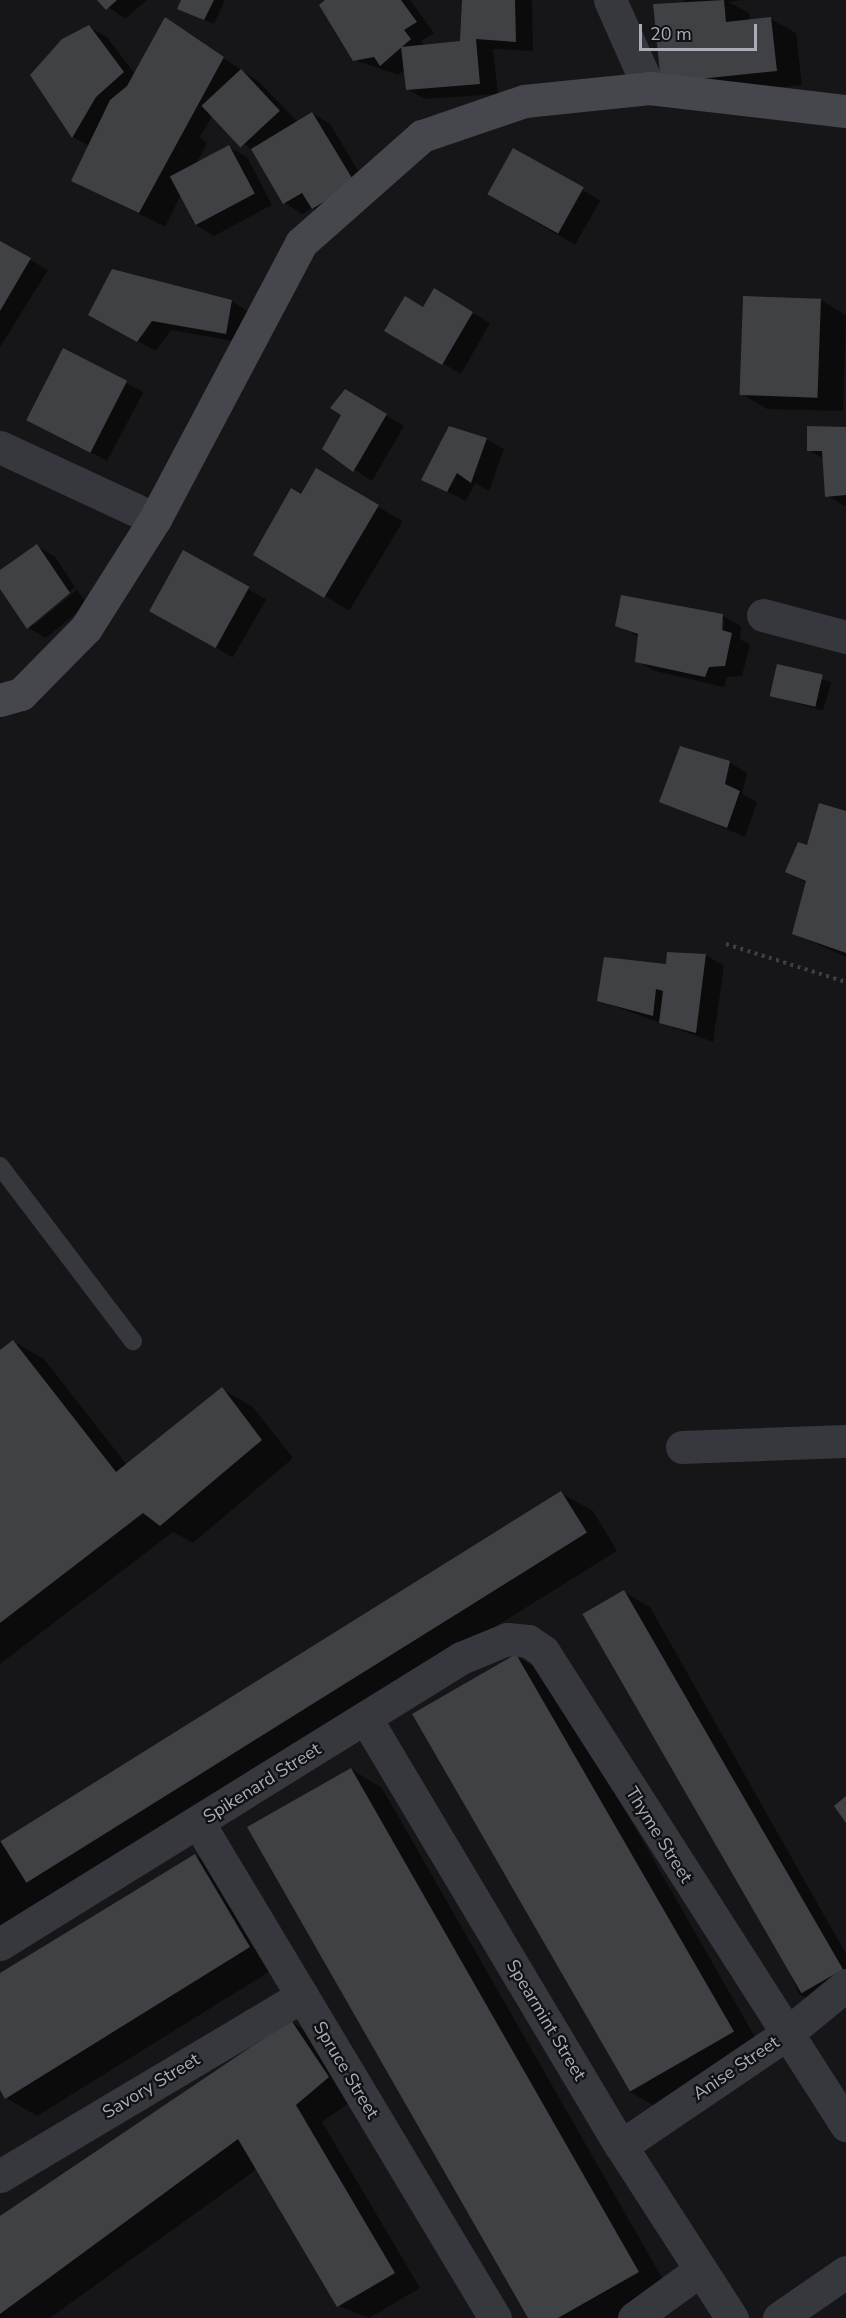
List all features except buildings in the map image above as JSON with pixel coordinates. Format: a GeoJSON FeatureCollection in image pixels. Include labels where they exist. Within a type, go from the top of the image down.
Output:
{"type":"FeatureCollection","features":[{"type":"Feature","properties":{"kind":"street"},"geometry":{"type":"LineString","coordinates":[[610,0],[649,88]]}},
{"type":"Feature","properties":{"kind":"street"},"geometry":{"type":"LineString","coordinates":[[0,700],[21,694],[86,628],[155,519],[301,243],[422,136],[524,101],[649,88],[846,111]]}},
{"type":"Feature","properties":{"kind":"street"},"geometry":{"type":"LineString","coordinates":[[0,447],[155,519]]}},
{"type":"Feature","properties":{"kind":"street"},"geometry":{"type":"LineString","coordinates":[[763,615],[846,636]]}},
{"type":"Feature","properties":{"kind":"street"},"geometry":{"type":"LineString","coordinates":[[682,1447],[846,1441]]}},
{"type":"Feature","properties":{"kind":"street","name":"Spikenard Street"},"geometry":{"type":"LineString","coordinates":[[0,1944],[366,1719],[460,1658],[507,1639],[528,1641]]}},
{"type":"Feature","properties":{"kind":"street","name":"Thyme Street"},"geometry":{"type":"LineString","coordinates":[[528,1641],[543,1651],[785,2035],[846,2125]]}},
{"type":"Feature","properties":{"kind":"street","name":"Spearmint Street"},"geometry":{"type":"LineString","coordinates":[[366,1719],[621,2146],[732,2318]]}},
{"type":"Feature","properties":{"kind":"street","name":"Spruce Street"},"geometry":{"type":"LineString","coordinates":[[198,1822],[495,2318]]}},
{"type":"Feature","properties":{"kind":"street","name":"Anise Street"},"geometry":{"type":"LineString","coordinates":[[621,2146],[785,2035],[846,1985]]}},
{"type":"Feature","properties":{"kind":"street","name":"Savory Street"},"geometry":{"type":"LineString","coordinates":[[1,2173],[302,1996]]}},
{"type":"Feature","properties":{"kind":"street"},"geometry":{"type":"LineString","coordinates":[[634,2318],[699,2270]]}},
{"type":"Feature","properties":{"kind":"street"},"geometry":{"type":"LineString","coordinates":[[778,2318],[846,2272]]}},
{"type":"Feature","properties":{"kind":"lane"},"geometry":{"type":"LineString","coordinates":[[0,1166],[133,1341]]}},
{"type":"Feature","properties":{"kind":"path"},"geometry":{"type":"LineString","coordinates":[[726,944],[846,982]]}}]}
